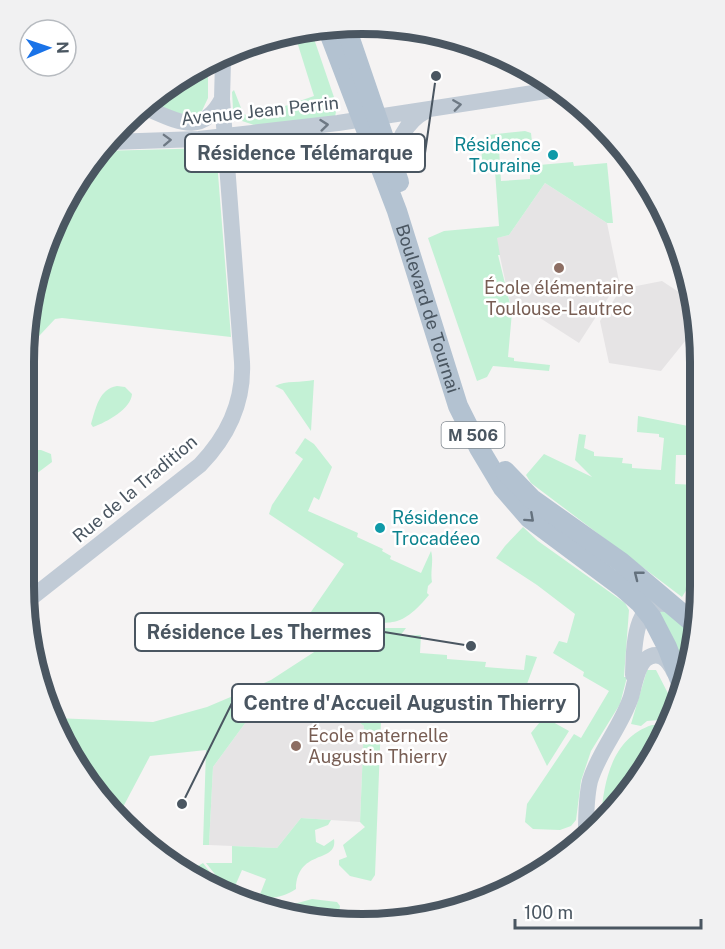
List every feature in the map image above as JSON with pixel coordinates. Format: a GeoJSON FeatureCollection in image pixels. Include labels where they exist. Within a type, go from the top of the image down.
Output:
{"type":"FeatureCollection","features":[{"type":"Feature","properties":{"kind":"main road","name":"Boulevard de Tournai"},"geometry":{"type":"LineString","coordinates":[[348,35],[397,211],[458,406],[503,488],[529,518],[623,588],[647,611],[667,647],[678,675]]}},
{"type":"Feature","properties":{"kind":"main road","name":"Boulevard de Tournai"},"geometry":{"type":"LineString","coordinates":[[331,36],[395,170],[465,389],[477,420],[502,467],[532,499],[621,562],[689,618]]}},
{"type":"Feature","properties":{"kind":"street","name":"Rue de la Tradition"},"geometry":{"type":"LineString","coordinates":[[34,595],[200,465],[214,449],[231,421],[243,371],[224,135],[223,65]]}},
{"type":"Feature","properties":{"kind":"street","name":"Avenue Jean Perrin"},"geometry":{"type":"LineString","coordinates":[[120,142],[199,139],[370,118],[546,90]]}},
{"type":"Feature","properties":{"kind":"street"},"geometry":{"type":"LineString","coordinates":[[178,122],[204,121],[211,116],[222,99]]}},
{"type":"Feature","properties":{"kind":"street","name":"Boulevard de Tournai"},"geometry":{"type":"LineString","coordinates":[[395,170],[397,146],[402,136],[416,117],[429,109]]}},
{"type":"Feature","properties":{"kind":"street"},"geometry":{"type":"LineString","coordinates":[[152,111],[207,133],[224,135]]}},
{"type":"Feature","properties":{"kind":"street"},"geometry":{"type":"LineString","coordinates":[[631,696],[637,626],[641,617],[647,611],[664,604],[677,607]]}},
{"type":"Feature","properties":{"kind":"street"},"geometry":{"type":"LineString","coordinates":[[586,826],[587,799],[594,771],[626,710],[643,662],[655,655],[662,656],[667,660],[677,678]]}},
{"type":"Feature","properties":{"kind":"shaded area","name":"École élémentaire Toulouse-Lautrec"},"geometry":{"type":"Polygon","coordinates":[[[545,183],[607,223],[619,281],[579,343],[526,309],[512,312],[496,238],[509,235],[545,183]]]}},
{"type":"Feature","properties":{"kind":"shaded area"},"geometry":{"type":"Polygon","coordinates":[[[662,281],[683,295],[689,336],[661,371],[609,363],[600,321],[621,289],[662,281]]]}},
{"type":"Feature","properties":{"kind":"shaded area","name":"École maternelle Augustin Thierry"},"geometry":{"type":"Polygon","coordinates":[[[306,683],[364,726],[360,822],[301,818],[277,848],[209,845],[213,767],[257,707],[306,683]]]}},
{"type":"Feature","properties":{"kind":"green space"},"geometry":{"type":"Polygon","coordinates":[[[314,38],[337,106],[335,117],[254,125],[242,121],[233,109],[232,92],[234,90],[243,113],[250,118],[314,96],[297,41],[314,38]]]}},
{"type":"Feature","properties":{"kind":"green space"},"geometry":{"type":"Polygon","coordinates":[[[208,73],[208,98],[200,115],[196,117],[159,109],[173,95],[208,73]]]}},
{"type":"Feature","properties":{"kind":"green space"},"geometry":{"type":"Polygon","coordinates":[[[525,131],[531,133],[532,142],[504,144],[504,148],[499,149],[501,181],[530,179],[530,175],[540,174],[539,165],[573,162],[574,166],[607,163],[613,223],[607,223],[545,183],[509,235],[497,238],[500,255],[498,255],[512,312],[508,357],[514,358],[514,361],[550,365],[549,371],[493,366],[487,377],[477,381],[428,238],[444,231],[499,226],[495,171],[483,172],[483,142],[488,135],[525,131]]]}},
{"type":"Feature","properties":{"kind":"green space"},"geometry":{"type":"Polygon","coordinates":[[[213,148],[216,154],[218,174],[231,337],[62,318],[55,319],[35,340],[41,299],[59,237],[78,198],[112,151],[213,148]]]}},
{"type":"Feature","properties":{"kind":"green space"},"geometry":{"type":"Polygon","coordinates":[[[314,380],[311,431],[283,390],[275,386],[314,380]]]}},
{"type":"Feature","properties":{"kind":"green space"},"geometry":{"type":"Polygon","coordinates":[[[117,386],[125,387],[132,394],[131,400],[123,410],[93,427],[91,424],[99,400],[106,391],[117,386]]]}},
{"type":"Feature","properties":{"kind":"green space"},"geometry":{"type":"Polygon","coordinates":[[[638,416],[690,426],[690,449],[687,449],[686,455],[676,455],[675,484],[690,485],[690,591],[687,589],[682,597],[531,483],[526,475],[544,454],[592,477],[575,460],[579,434],[586,435],[584,448],[594,452],[594,456],[623,458],[622,463],[632,464],[632,468],[661,470],[664,438],[659,437],[659,434],[637,432],[638,416]]]}},
{"type":"Feature","properties":{"kind":"green space"},"geometry":{"type":"Polygon","coordinates":[[[305,438],[314,444],[332,467],[319,500],[314,497],[308,511],[358,533],[357,537],[383,549],[382,551],[391,556],[390,559],[421,573],[431,551],[432,555],[432,582],[428,586],[427,593],[429,595],[417,608],[398,620],[347,628],[323,643],[304,622],[344,564],[269,514],[272,505],[303,459],[295,453],[305,438]]]}},
{"type":"Feature","properties":{"kind":"green space"},"geometry":{"type":"Polygon","coordinates":[[[34,450],[51,454],[52,462],[34,476],[34,450]]]}},
{"type":"Feature","properties":{"kind":"green space"},"geometry":{"type":"Polygon","coordinates":[[[523,527],[538,541],[625,603],[629,610],[624,677],[627,677],[620,704],[591,751],[581,781],[576,820],[571,826],[560,830],[533,829],[525,822],[527,804],[574,734],[581,738],[609,691],[583,676],[584,672],[553,653],[559,641],[567,643],[575,614],[496,558],[523,527]]]}},
{"type":"Feature","properties":{"kind":"green space"},"geometry":{"type":"Polygon","coordinates":[[[666,609],[688,624],[681,665],[658,611],[666,609]]]}},
{"type":"Feature","properties":{"kind":"green space"},"geometry":{"type":"Polygon","coordinates":[[[366,628],[406,628],[400,636],[421,635],[420,653],[447,655],[447,659],[486,662],[485,667],[524,670],[526,655],[537,657],[521,700],[522,716],[512,721],[501,700],[492,689],[447,713],[376,701],[381,722],[375,875],[371,881],[350,876],[339,865],[339,860],[347,857],[343,845],[365,827],[360,822],[364,726],[307,683],[257,707],[213,767],[209,845],[203,845],[206,750],[150,756],[122,809],[90,769],[62,718],[153,722],[207,707],[271,680],[345,632],[366,628]]]}},
{"type":"Feature","properties":{"kind":"green space"},"geometry":{"type":"Polygon","coordinates":[[[647,670],[656,670],[671,699],[663,720],[647,721],[641,726],[631,724],[647,670]]]}},
{"type":"Feature","properties":{"kind":"green space"},"geometry":{"type":"Polygon","coordinates":[[[544,717],[569,731],[547,766],[531,733],[544,717]]]}},
{"type":"Feature","properties":{"kind":"green space"},"geometry":{"type":"Polygon","coordinates":[[[652,725],[660,725],[635,769],[602,810],[608,775],[613,762],[619,750],[638,731],[652,725]]]}},
{"type":"Feature","properties":{"kind":"green space"},"geometry":{"type":"Polygon","coordinates":[[[301,818],[331,820],[328,825],[315,830],[316,842],[324,846],[334,839],[334,847],[330,852],[303,867],[298,876],[296,889],[288,894],[274,898],[259,897],[266,879],[242,870],[234,889],[222,883],[206,863],[232,863],[232,846],[277,848],[301,818]]]}},
{"type":"Feature","properties":{"kind":"green space"},"geometry":{"type":"Polygon","coordinates":[[[203,863],[217,881],[198,871],[194,868],[203,863]]]}},
{"type":"Feature","properties":{"kind":"green space"},"geometry":{"type":"Polygon","coordinates":[[[312,899],[337,902],[340,906],[339,914],[289,906],[312,899]]]}},
{"type":"Feature","properties":{"kind":"place","name":"Résidence Télémarque"},"geometry":{"type":"Point","coordinates":[436,76]}},
{"type":"Feature","properties":{"kind":"place","name":"Résidence Touraine"},"geometry":{"type":"Point","coordinates":[553,155]}},
{"type":"Feature","properties":{"kind":"place","name":"École élémentaire Toulouse-Lautrec"},"geometry":{"type":"Point","coordinates":[559,268]}},
{"type":"Feature","properties":{"kind":"place","name":"Résidence Trocadéeo"},"geometry":{"type":"Point","coordinates":[380,528]}},
{"type":"Feature","properties":{"kind":"place","name":"Résidence Les Thermes"},"geometry":{"type":"Point","coordinates":[471,646]}},
{"type":"Feature","properties":{"kind":"place","name":"École maternelle Augustin Thierry"},"geometry":{"type":"Point","coordinates":[296,746]}},
{"type":"Feature","properties":{"kind":"place","name":"Centre d'Accueil Augustin Thierry"},"geometry":{"type":"Point","coordinates":[182,804]}}]}
